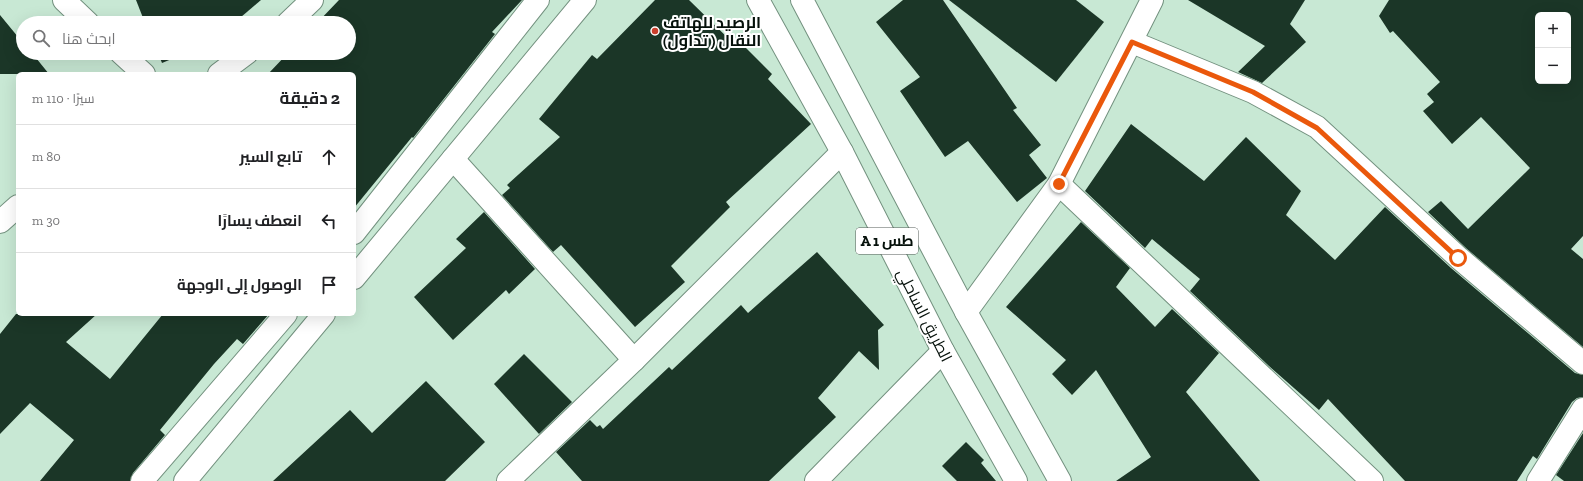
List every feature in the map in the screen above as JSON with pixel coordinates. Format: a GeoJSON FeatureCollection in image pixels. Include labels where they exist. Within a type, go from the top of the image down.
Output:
{"type":"FeatureCollection","features":[{"type":"Feature","properties":{"kind":"main road"},"geometry":{"type":"LineString","coordinates":[[64,0],[81,16]]}},
{"type":"Feature","properties":{"kind":"main road"},"geometry":{"type":"LineString","coordinates":[[295,16],[312,0]]}},
{"type":"Feature","properties":{"kind":"main road"},"geometry":{"type":"LineString","coordinates":[[356,230],[538,0]]}},
{"type":"Feature","properties":{"kind":"main road"},"geometry":{"type":"LineString","coordinates":[[356,276],[585,0]]}},
{"type":"Feature","properties":{"kind":"main road","name":"الطريق الساحلي"},"geometry":{"type":"LineString","coordinates":[[758,0],[842,152],[943,351],[1016,481]]}},
{"type":"Feature","properties":{"kind":"main road","name":"A 1 طس"},"geometry":{"type":"LineString","coordinates":[[802,0],[966,312],[1060,481]]}},
{"type":"Feature","properties":{"kind":"main road"},"geometry":{"type":"LineString","coordinates":[[966,312],[1059,184],[1152,0]]}},
{"type":"Feature","properties":{"kind":"main road"},"geometry":{"type":"LineString","coordinates":[[1132,42],[1253,92],[1317,128],[1458,258],[1583,363]]}},
{"type":"Feature","properties":{"kind":"main road"},"geometry":{"type":"LineString","coordinates":[[129,60],[142,72]]}},
{"type":"Feature","properties":{"kind":"main road"},"geometry":{"type":"LineString","coordinates":[[222,72],[238,60]]}},
{"type":"Feature","properties":{"kind":"main road"},"geometry":{"type":"LineString","coordinates":[[508,481],[634,360],[842,152]]}},
{"type":"Feature","properties":{"kind":"main road"},"geometry":{"type":"LineString","coordinates":[[453,159],[634,360]]}},
{"type":"Feature","properties":{"kind":"main road"},"geometry":{"type":"LineString","coordinates":[[1059,184],[1372,481]]}},
{"type":"Feature","properties":{"kind":"main road"},"geometry":{"type":"LineString","coordinates":[[0,222],[16,208]]}},
{"type":"Feature","properties":{"kind":"main road"},"geometry":{"type":"LineString","coordinates":[[142,481],[284,316]]}},
{"type":"Feature","properties":{"kind":"main road"},"geometry":{"type":"LineString","coordinates":[[184,481],[322,316]]}},
{"type":"Feature","properties":{"kind":"main road"},"geometry":{"type":"LineString","coordinates":[[816,481],[943,351]]}},
{"type":"Feature","properties":{"kind":"main road"},"geometry":{"type":"LineString","coordinates":[[1538,481],[1583,409]]}},
{"type":"Feature","properties":{"kind":"building"},"geometry":{"type":"Polygon","coordinates":[[[136,0],[261,0],[242,16],[142,16],[136,0]]]}},
{"type":"Feature","properties":{"kind":"building"},"geometry":{"type":"Polygon","coordinates":[[[339,0],[522,0],[492,32],[495,34],[413,138],[412,137],[356,206],[356,72],[270,72],[281,60],[356,60],[356,16],[324,16],[339,0]]]}},
{"type":"Feature","properties":{"kind":"building"},"geometry":{"type":"Polygon","coordinates":[[[655,0],[689,0],[733,43],[737,39],[772,74],[768,79],[811,124],[726,202],[730,207],[671,266],[685,282],[635,327],[561,245],[553,252],[502,195],[510,188],[507,185],[560,137],[539,119],[592,55],[597,59],[655,0]]]}},
{"type":"Feature","properties":{"kind":"building"},"geometry":{"type":"Polygon","coordinates":[[[903,0],[943,0],[1017,108],[1013,110],[1041,145],[1029,155],[1047,178],[1017,202],[968,141],[945,157],[900,91],[920,77],[876,22],[903,0]]]}},
{"type":"Feature","properties":{"kind":"building"},"geometry":{"type":"Polygon","coordinates":[[[949,0],[1076,0],[1104,22],[1056,82],[949,0]]]}},
{"type":"Feature","properties":{"kind":"building"},"geometry":{"type":"Polygon","coordinates":[[[1188,0],[1305,0],[1290,24],[1306,42],[1262,83],[1238,72],[1265,46],[1188,0]]]}},
{"type":"Feature","properties":{"kind":"building"},"geometry":{"type":"Polygon","coordinates":[[[1389,0],[1583,0],[1583,236],[1571,249],[1583,259],[1583,347],[1467,249],[1428,212],[1441,201],[1468,229],[1530,168],[1481,117],[1452,144],[1423,111],[1434,102],[1427,94],[1440,82],[1393,31],[1390,33],[1379,16],[1389,0]]]}},
{"type":"Feature","properties":{"kind":"building"},"geometry":{"type":"Polygon","coordinates":[[[0,15],[16,34],[16,60],[38,60],[47,72],[16,72],[16,74],[0,74],[0,15]]]}},
{"type":"Feature","properties":{"kind":"building"},"geometry":{"type":"Polygon","coordinates":[[[161,60],[169,60],[162,63],[161,60]]]}},
{"type":"Feature","properties":{"kind":"building"},"geometry":{"type":"Polygon","coordinates":[[[1131,124],[1204,181],[1246,137],[1301,191],[1286,215],[1335,260],[1385,207],[1451,268],[1575,373],[1583,375],[1583,397],[1577,398],[1572,402],[1537,459],[1533,456],[1517,481],[1405,481],[1328,399],[1319,410],[1269,366],[1190,291],[1200,279],[1152,239],[1145,248],[1085,191],[1131,124]]]}},
{"type":"Feature","properties":{"kind":"building"},"geometry":{"type":"Polygon","coordinates":[[[484,212],[535,269],[509,294],[506,290],[453,340],[414,297],[466,248],[456,239],[484,212]]]}},
{"type":"Feature","properties":{"kind":"building"},"geometry":{"type":"Polygon","coordinates":[[[1081,222],[1130,268],[1116,287],[1155,327],[1172,309],[1219,353],[1186,392],[1260,481],[1116,481],[1151,457],[1096,370],[1072,395],[1052,374],[1066,360],[1006,307],[1081,222]]]}},
{"type":"Feature","properties":{"kind":"building"},"geometry":{"type":"Polygon","coordinates":[[[817,252],[884,325],[878,330],[879,370],[859,351],[818,398],[836,417],[769,481],[582,481],[556,452],[590,420],[597,427],[600,425],[603,429],[669,367],[672,370],[741,305],[748,313],[817,252]]]}},
{"type":"Feature","properties":{"kind":"building"},"geometry":{"type":"Polygon","coordinates":[[[16,314],[16,316],[95,316],[66,342],[110,379],[161,316],[267,316],[243,344],[237,339],[214,364],[160,430],[165,435],[133,473],[130,481],[40,481],[74,440],[30,403],[0,434],[0,334],[16,314]]]}},
{"type":"Feature","properties":{"kind":"building"},"geometry":{"type":"Polygon","coordinates":[[[524,354],[572,402],[539,434],[494,384],[524,354]]]}},
{"type":"Feature","properties":{"kind":"building"},"geometry":{"type":"Polygon","coordinates":[[[426,381],[485,442],[445,481],[273,481],[350,410],[372,433],[426,381]]]}},
{"type":"Feature","properties":{"kind":"building"},"geometry":{"type":"Polygon","coordinates":[[[1583,433],[1583,481],[1564,481],[1556,475],[1583,433]]]}},
{"type":"Feature","properties":{"kind":"building"},"geometry":{"type":"Polygon","coordinates":[[[966,442],[984,460],[981,463],[996,481],[957,481],[942,466],[966,442]]]}},
{"type":"Feature","properties":{"kind":"place","name":"الرصيد للهاتف النقال ( تداول)"},"geometry":{"type":"Point","coordinates":[655,31]}},
{"type":"Feature","properties":{"kind":"route"},"geometry":{"type":"LineString","coordinates":[[1059,184],[1132,42],[1253,92],[1317,128],[1458,258]]}}]}
